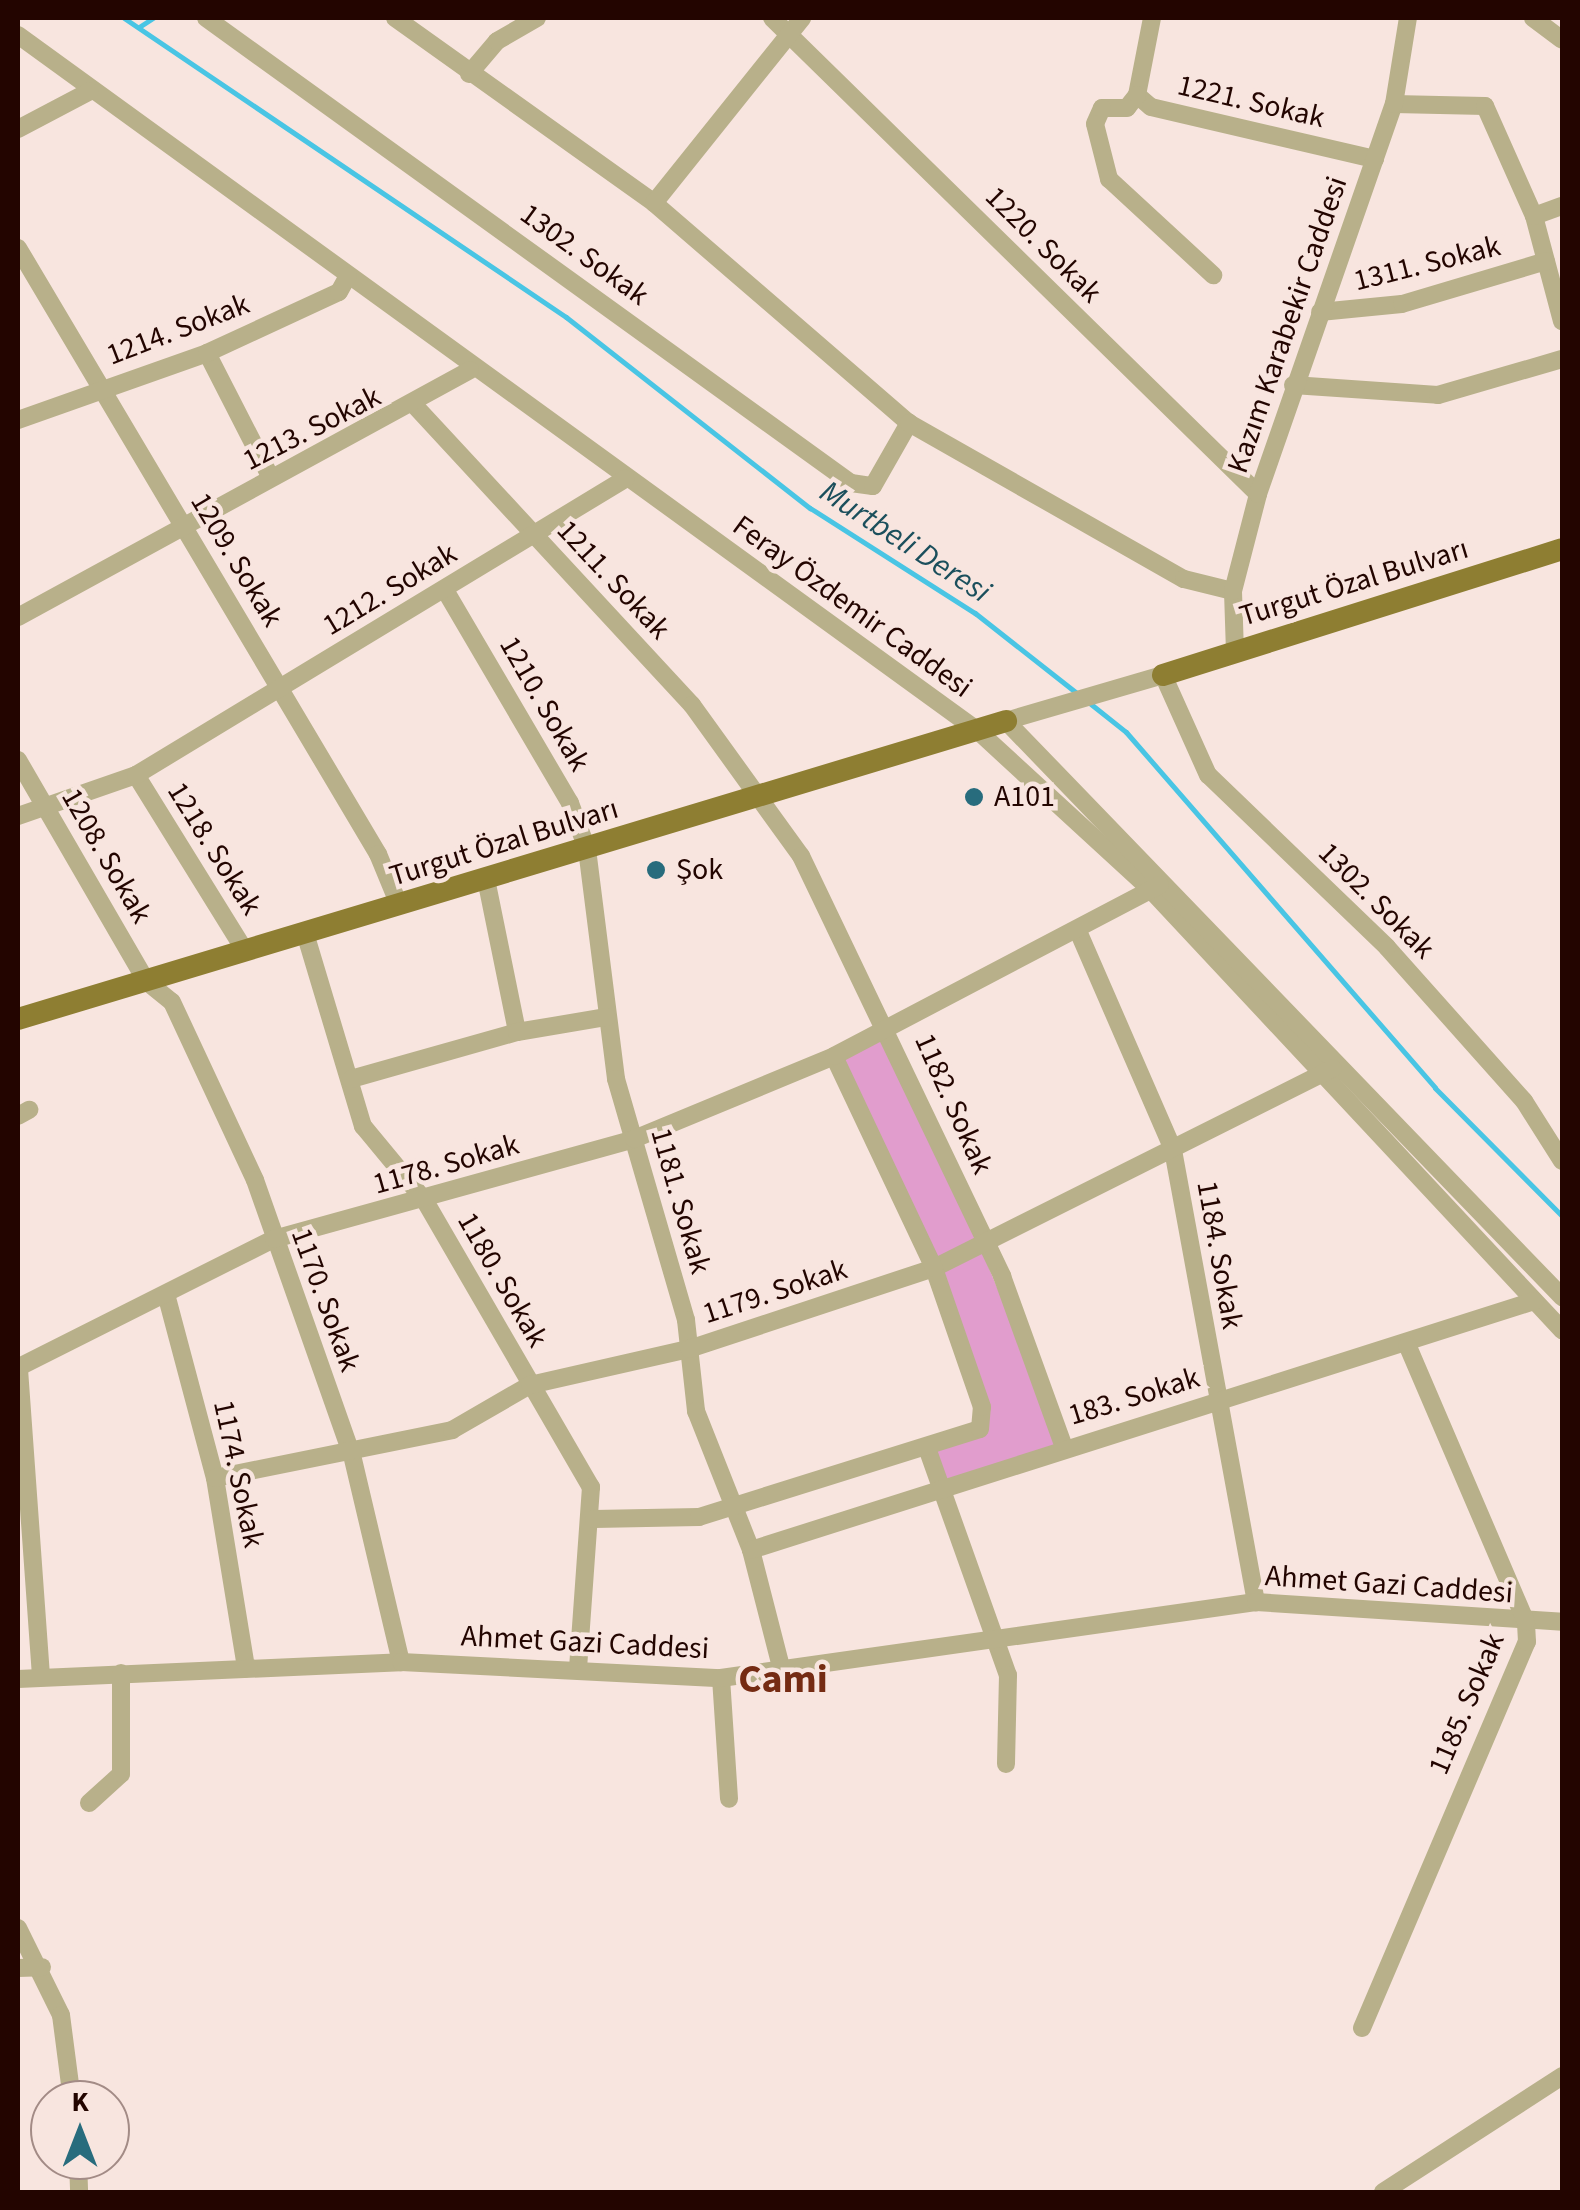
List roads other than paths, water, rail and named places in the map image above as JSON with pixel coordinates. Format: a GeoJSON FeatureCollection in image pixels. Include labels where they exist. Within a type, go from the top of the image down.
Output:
{"type":"FeatureCollection","features":[{"type":"Feature","properties":{"kind":"main road","name":"Turgut Özal Bulvarı"},"geometry":{"type":"LineString","coordinates":[[1163,674],[1562,549]]}},
{"type":"Feature","properties":{"kind":"main road","name":"Turgut Özal Bulvarı"},"geometry":{"type":"LineString","coordinates":[[18,1019],[1006,722]]}},
{"type":"Feature","properties":{"kind":"street","name":"1302. Sokak"},"geometry":{"type":"LineString","coordinates":[[206,18],[851,483],[873,486],[909,423]]}},
{"type":"Feature","properties":{"kind":"street"},"geometry":{"type":"LineString","coordinates":[[395,18],[654,204],[909,423],[1184,579],[1234,592]]}},
{"type":"Feature","properties":{"kind":"street"},"geometry":{"type":"LineString","coordinates":[[469,74],[497,40],[537,18]]}},
{"type":"Feature","properties":{"kind":"street","name":"1220. Sokak"},"geometry":{"type":"LineString","coordinates":[[772,18],[1258,494]]}},
{"type":"Feature","properties":{"kind":"street"},"geometry":{"type":"LineString","coordinates":[[654,204],[802,18]]}},
{"type":"Feature","properties":{"kind":"street","name":"1221. Sokak"},"geometry":{"type":"LineString","coordinates":[[1152,18],[1138,96],[1150,107],[1374,158]]}},
{"type":"Feature","properties":{"kind":"street","name":"Kazım Karabekir Caddesi"},"geometry":{"type":"LineString","coordinates":[[1235,652],[1234,592],[1258,494],[1394,104],[1408,18]]}},
{"type":"Feature","properties":{"kind":"street"},"geometry":{"type":"LineString","coordinates":[[1533,18],[1562,40]]}},
{"type":"Feature","properties":{"kind":"street","name":"Feray Özdemir Caddesi"},"geometry":{"type":"LineString","coordinates":[[18,35],[470,370],[978,730],[1152,891],[1562,1330]]}},
{"type":"Feature","properties":{"kind":"street"},"geometry":{"type":"LineString","coordinates":[[18,128],[90,91]]}},
{"type":"Feature","properties":{"kind":"street"},"geometry":{"type":"LineString","coordinates":[[1138,96],[1127,108],[1102,108],[1096,124],[1109,179],[1213,275]]}},
{"type":"Feature","properties":{"kind":"street"},"geometry":{"type":"LineString","coordinates":[[1394,104],[1485,106],[1534,216],[1562,321]]}},
{"type":"Feature","properties":{"kind":"street"},"geometry":{"type":"LineString","coordinates":[[1534,216],[1562,206]]}},
{"type":"Feature","properties":{"kind":"street","name":"1209. Sokak"},"geometry":{"type":"LineString","coordinates":[[18,248],[280,688],[399,905]]}},
{"type":"Feature","properties":{"kind":"street","name":"1311. Sokak"},"geometry":{"type":"LineString","coordinates":[[1320,312],[1402,304],[1546,261]]}},
{"type":"Feature","properties":{"kind":"street","name":"1214. Sokak"},"geometry":{"type":"LineString","coordinates":[[18,420],[207,353],[339,292],[348,276]]}},
{"type":"Feature","properties":{"kind":"street"},"geometry":{"type":"LineString","coordinates":[[207,353],[272,478]]}},
{"type":"Feature","properties":{"kind":"street"},"geometry":{"type":"LineString","coordinates":[[1293,385],[1438,395],[1562,359]]}},
{"type":"Feature","properties":{"kind":"street","name":"1213. Sokak"},"geometry":{"type":"LineString","coordinates":[[18,618],[186,530],[272,478],[416,407],[470,370]]}},
{"type":"Feature","properties":{"kind":"street","name":"1211. Sokak"},"geometry":{"type":"LineString","coordinates":[[416,407],[692,705],[762,797]]}},
{"type":"Feature","properties":{"kind":"street","name":"1212. Sokak"},"geometry":{"type":"LineString","coordinates":[[18,816],[136,775],[625,479]]}},
{"type":"Feature","properties":{"kind":"street","name":"1210. Sokak"},"geometry":{"type":"LineString","coordinates":[[445,590],[570,803],[587,849]]}},
{"type":"Feature","properties":{"kind":"street","name":"1302. Sokak"},"geometry":{"type":"LineString","coordinates":[[1163,674],[1208,775],[1386,947],[1524,1101],[1562,1160]]}},
{"type":"Feature","properties":{"kind":"street"},"geometry":{"type":"LineString","coordinates":[[1163,674],[1006,722],[1167,878],[1562,1296]]}},
{"type":"Feature","properties":{"kind":"street","name":"1208. Sokak"},"geometry":{"type":"LineString","coordinates":[[18,760],[146,981]]}},
{"type":"Feature","properties":{"kind":"street","name":"1218. Sokak"},"geometry":{"type":"LineString","coordinates":[[136,775],[245,951]]}},
{"type":"Feature","properties":{"kind":"street","name":"1182. Sokak"},"geometry":{"type":"LineString","coordinates":[[762,797],[889,1030],[982,1238],[1064,1447]]}},
{"type":"Feature","properties":{"kind":"street","name":"1181. Sokak"},"geometry":{"type":"LineString","coordinates":[[587,849],[607,1017],[634,1139],[690,1349],[696,1411],[751,1550],[782,1674]]}},
{"type":"Feature","properties":{"kind":"street","name":"1178. Sokak"},"geometry":{"type":"LineString","coordinates":[[40,1676],[19,1367],[274,1239],[425,1201],[634,1139],[834,1056],[1078,931],[1152,891],[1167,878]]}},
{"type":"Feature","properties":{"kind":"street"},"geometry":{"type":"LineString","coordinates":[[486,880],[517,1032]]}},
{"type":"Feature","properties":{"kind":"street","name":"1184. Sokak"},"geometry":{"type":"LineString","coordinates":[[1078,931],[1173,1150],[1212,1375],[1225,1398],[1256,1602]]}},
{"type":"Feature","properties":{"kind":"street","name":"1180. Sokak"},"geometry":{"type":"LineString","coordinates":[[305,933],[362,1126],[425,1201],[591,1487],[594,1519],[578,1669]]}},
{"type":"Feature","properties":{"kind":"street","name":"1170. Sokak"},"geometry":{"type":"LineString","coordinates":[[146,981],[172,1002],[274,1239],[352,1455],[400,1662]]}},
{"type":"Feature","properties":{"kind":"street"},"geometry":{"type":"LineString","coordinates":[[350,1079],[517,1032],[607,1017]]}},
{"type":"Feature","properties":{"kind":"street"},"geometry":{"type":"LineString","coordinates":[[594,1519],[699,1517],[980,1429],[983,1420],[934,1268],[834,1056]]}},
{"type":"Feature","properties":{"kind":"street","name":"1179. Sokak"},"geometry":{"type":"LineString","coordinates":[[215,1478],[352,1455],[452,1430],[530,1385],[690,1349],[934,1268],[982,1238],[1173,1150],[1341,1062]]}},
{"type":"Feature","properties":{"kind":"street","name":"1174. Sokak"},"geometry":{"type":"LineString","coordinates":[[166,1294],[215,1478],[246,1668]]}},
{"type":"Feature","properties":{"kind":"street","name":"183. Sokak"},"geometry":{"type":"LineString","coordinates":[[751,1550],[1064,1447],[1407,1345],[1534,1301]]}},
{"type":"Feature","properties":{"kind":"street","name":"1185. Sokak"},"geometry":{"type":"LineString","coordinates":[[1362,2028],[1526,1642],[1526,1622],[1407,1345]]}},
{"type":"Feature","properties":{"kind":"street"},"geometry":{"type":"LineString","coordinates":[[926,1448],[994,1646],[1008,1675],[1006,1764]]}},
{"type":"Feature","properties":{"kind":"street","name":"Ahmet Gazi Caddesi"},"geometry":{"type":"LineString","coordinates":[[18,1679],[400,1662],[721,1678],[782,1674],[994,1646],[1256,1602],[1562,1622]]}},
{"type":"Feature","properties":{"kind":"street"},"geometry":{"type":"LineString","coordinates":[[89,1804],[122,1774],[121,1673]]}},
{"type":"Feature","properties":{"kind":"street"},"geometry":{"type":"LineString","coordinates":[[721,1678],[730,1799]]}},
{"type":"Feature","properties":{"kind":"street"},"geometry":{"type":"LineString","coordinates":[[18,1928],[42,1968],[61,2015],[69,2080]]}},
{"type":"Feature","properties":{"kind":"street"},"geometry":{"type":"LineString","coordinates":[[18,1968],[42,1968]]}},
{"type":"Feature","properties":{"kind":"street"},"geometry":{"type":"LineString","coordinates":[[1382,2192],[1562,2076]]}},
{"type":"Feature","properties":{"kind":"waterway","name":"Murtbeli Deresi"},"geometry":{"type":"LineString","coordinates":[[124,18],[566,317],[810,508],[975,613],[1078,694]]}},
{"type":"Feature","properties":{"kind":"waterway"},"geometry":{"type":"LineString","coordinates":[[139,27],[153,18]]}},
{"type":"Feature","properties":{"kind":"waterway","name":"Murtbeli Deresi"},"geometry":{"type":"LineString","coordinates":[[1087,701],[1126,732],[1435,1088],[1562,1216]]}},
{"type":"Feature","properties":{"kind":"place","name":"A101"},"geometry":{"type":"Point","coordinates":[974,797]}},
{"type":"Feature","properties":{"kind":"place","name":"Şok"},"geometry":{"type":"Point","coordinates":[656,870]}},
{"type":"Feature","properties":{"kind":"district","name":"Cami"},"geometry":{"type":"Point","coordinates":[783,1680]}}]}
